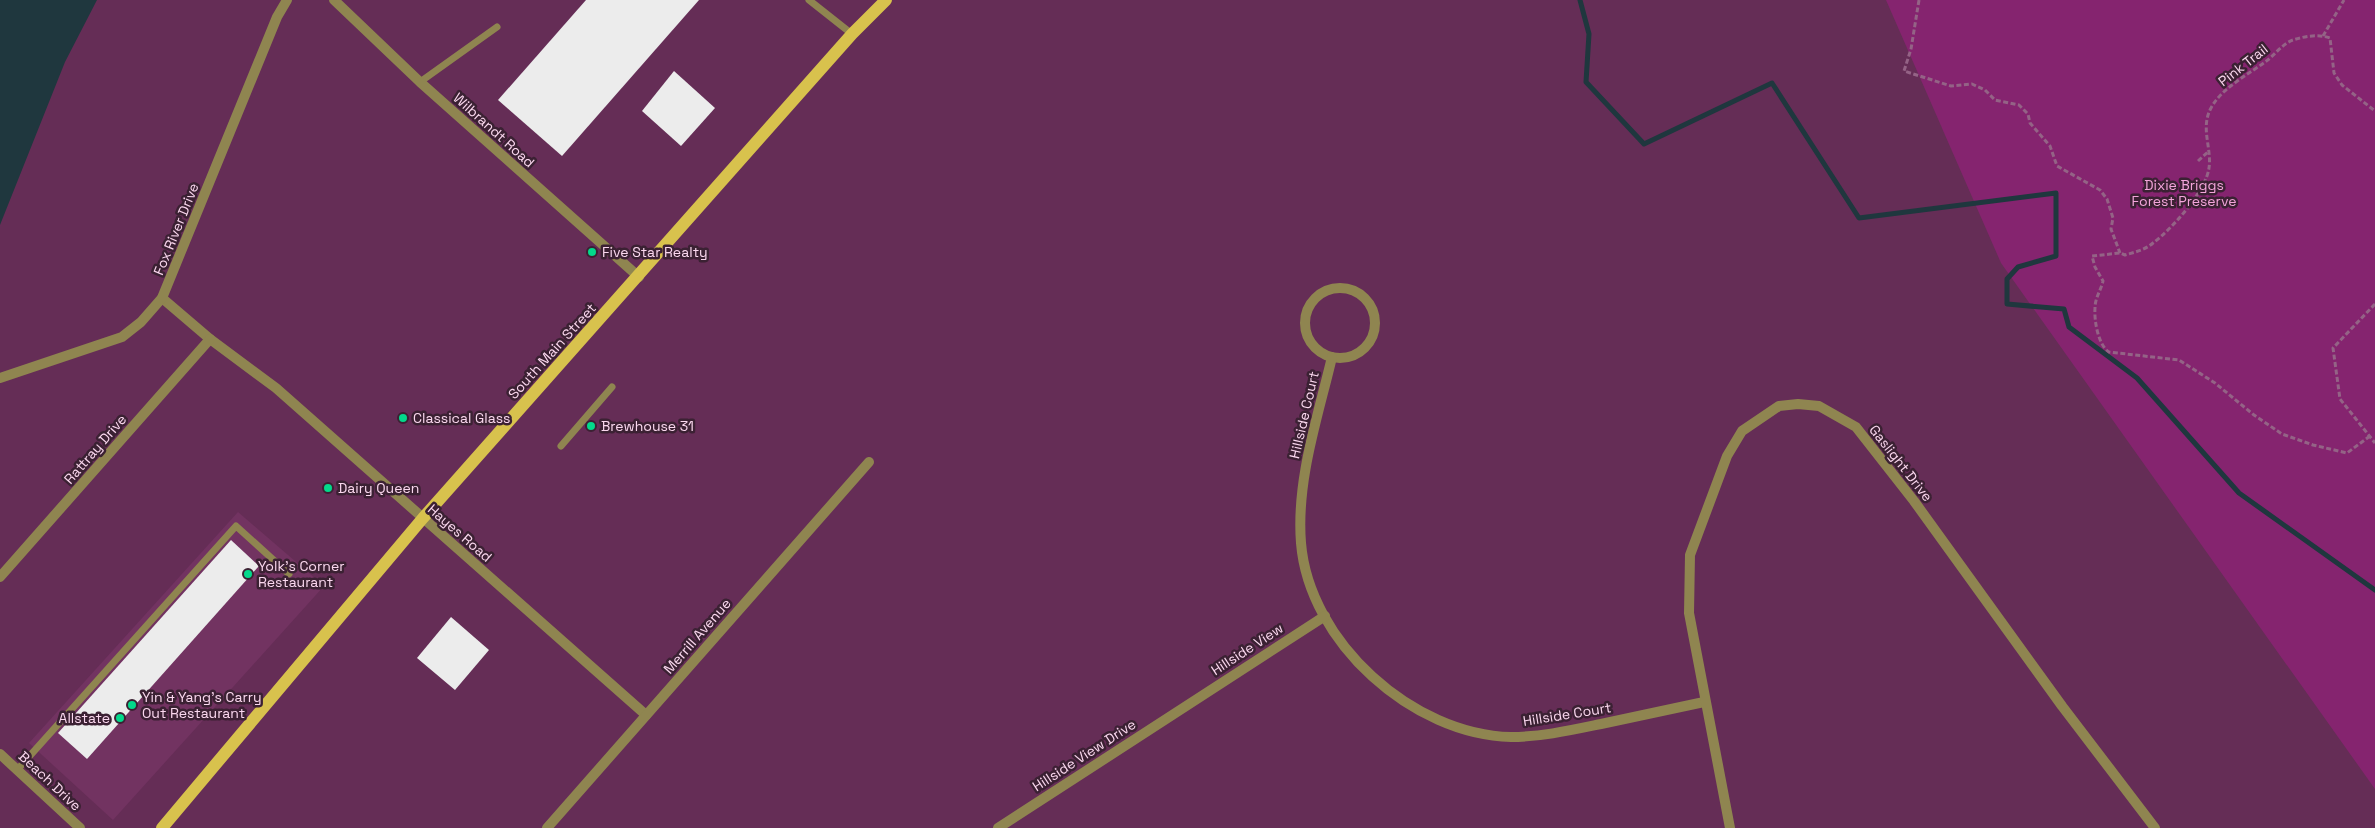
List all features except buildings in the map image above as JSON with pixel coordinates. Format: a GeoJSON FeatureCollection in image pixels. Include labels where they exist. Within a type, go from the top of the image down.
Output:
{"type":"FeatureCollection","features":[{"type":"Feature","properties":{"kind":"main road","name":"South Main Street"},"geometry":{"type":"LineString","coordinates":[[162,828],[424,518],[852,34],[886,0]]}},
{"type":"Feature","properties":{"kind":"street","name":"Fox River Drive"},"geometry":{"type":"LineString","coordinates":[[0,378],[122,337],[141,322],[162,298],[277,17],[287,0]]}},
{"type":"Feature","properties":{"kind":"street","name":"Wilbrandt Road"},"geometry":{"type":"LineString","coordinates":[[334,0],[420,82],[639,277]]}},
{"type":"Feature","properties":{"kind":"street","name":"Hillside Court"},"geometry":{"type":"LineString","coordinates":[[1334,288],[1348,289],[1360,294],[1370,304],[1374,317],[1374,331],[1369,343],[1358,353],[1346,358],[1332,357],[1320,351],[1310,341],[1305,329],[1306,315],[1312,302],[1321,293],[1334,288]]}},
{"type":"Feature","properties":{"kind":"street","name":"Hayes Road"},"geometry":{"type":"LineString","coordinates":[[162,298],[210,339],[276,388],[646,715]]}},
{"type":"Feature","properties":{"kind":"street","name":"Rattray Drive"},"geometry":{"type":"LineString","coordinates":[[0,577],[210,339]]}},
{"type":"Feature","properties":{"kind":"street","name":"Hillside Court"},"geometry":{"type":"LineString","coordinates":[[1332,357],[1306,466],[1301,513],[1301,544],[1310,582],[1325,616],[1353,657],[1387,691],[1425,714],[1466,731],[1511,737],[1562,732],[1704,702]]}},
{"type":"Feature","properties":{"kind":"street","name":"Gaslight Drive"},"geometry":{"type":"LineString","coordinates":[[1730,828],[1688,613],[1690,555],[1727,456],[1742,431],[1779,406],[1798,404],[1819,406],[1856,427],[1914,501],[2062,706],[2155,828]]}},
{"type":"Feature","properties":{"kind":"street","name":"Merrill Avenue"},"geometry":{"type":"LineString","coordinates":[[547,828],[869,462]]}},
{"type":"Feature","properties":{"kind":"street","name":"Hillside View"},"geometry":{"type":"LineString","coordinates":[[1184,705],[1325,616]]}},
{"type":"Feature","properties":{"kind":"street","name":"Hillside View Drive"},"geometry":{"type":"LineString","coordinates":[[998,828],[1184,705]]}},
{"type":"Feature","properties":{"kind":"street","name":"Beach Drive"},"geometry":{"type":"LineString","coordinates":[[0,754],[80,828]]}},
{"type":"Feature","properties":{"kind":"lane"},"geometry":{"type":"LineString","coordinates":[[809,0],[852,34]]}},
{"type":"Feature","properties":{"kind":"lane"},"geometry":{"type":"LineString","coordinates":[[420,82],[497,27]]}},
{"type":"Feature","properties":{"kind":"lane"},"geometry":{"type":"LineString","coordinates":[[561,446],[612,386]]}},
{"type":"Feature","properties":{"kind":"lane"},"geometry":{"type":"LineString","coordinates":[[18,769],[236,526],[289,574]]}},
{"type":"Feature","properties":{"kind":"path"},"geometry":{"type":"LineString","coordinates":[[1919,0],[1912,49],[1904,71],[1951,86],[1972,84],[1985,90],[1995,100],[2019,105],[2024,109],[2030,123],[2050,146],[2057,166],[2100,190],[2107,199],[2113,218],[2111,229],[2120,253]]}},
{"type":"Feature","properties":{"kind":"path"},"geometry":{"type":"LineString","coordinates":[[2344,0],[2323,36],[2330,38],[2334,73],[2342,85],[2375,112]]}},
{"type":"Feature","properties":{"kind":"path","name":"Pink Trail"},"geometry":{"type":"LineString","coordinates":[[2323,36],[2290,41],[2226,91],[2211,108],[2205,132],[2209,151],[2209,170],[2200,190],[2169,230],[2151,245],[2125,256],[2120,253],[2092,256],[2095,267],[2103,281],[2094,309],[2103,348],[2109,352],[2179,360],[2215,383],[2254,415],[2282,434],[2313,446],[2347,453],[2370,436]]}},
{"type":"Feature","properties":{"kind":"path"},"geometry":{"type":"LineString","coordinates":[[2198,161],[2209,151]]}},
{"type":"Feature","properties":{"kind":"path"},"geometry":{"type":"LineString","coordinates":[[2375,304],[2334,348],[2340,399],[2375,443]]}},
{"type":"Feature","properties":{"kind":"shaded area"},"geometry":{"type":"Polygon","coordinates":[[[238,512],[324,586],[113,820],[29,743],[238,512]]]}},
{"type":"Feature","properties":{"kind":"green space","name":"Dixie Briggs Forest Preserve"},"geometry":{"type":"Polygon","coordinates":[[[1886,0],[2375,0],[2375,789],[2001,263],[1886,0]]]}},
{"type":"Feature","properties":{"kind":"water"},"geometry":{"type":"Polygon","coordinates":[[[0,0],[97,0],[65,62],[0,225],[0,0]]]}},
{"type":"Feature","properties":{"kind":"waterway"},"geometry":{"type":"LineString","coordinates":[[1580,0],[1589,34],[1586,82],[1644,144],[1772,83],[1859,218],[2056,193],[2056,256],[2018,267],[2007,279],[2007,304],[2064,309],[2069,327],[2137,378],[2239,493],[2375,590]]}},
{"type":"Feature","properties":{"kind":"place","name":"Five Star Realty"},"geometry":{"type":"Point","coordinates":[592,252]}},
{"type":"Feature","properties":{"kind":"place","name":"Classical Glass"},"geometry":{"type":"Point","coordinates":[403,418]}},
{"type":"Feature","properties":{"kind":"place","name":"Brewhouse 31"},"geometry":{"type":"Point","coordinates":[591,426]}},
{"type":"Feature","properties":{"kind":"place","name":"Dairy Queen"},"geometry":{"type":"Point","coordinates":[328,488]}},
{"type":"Feature","properties":{"kind":"place","name":"Yolk's Corner Restaurant"},"geometry":{"type":"Point","coordinates":[248,574]}},
{"type":"Feature","properties":{"kind":"place","name":"Yin & Yang's Carry Out Restaurant"},"geometry":{"type":"Point","coordinates":[132,705]}},
{"type":"Feature","properties":{"kind":"place","name":"Allstate"},"geometry":{"type":"Point","coordinates":[120,718]}}]}
